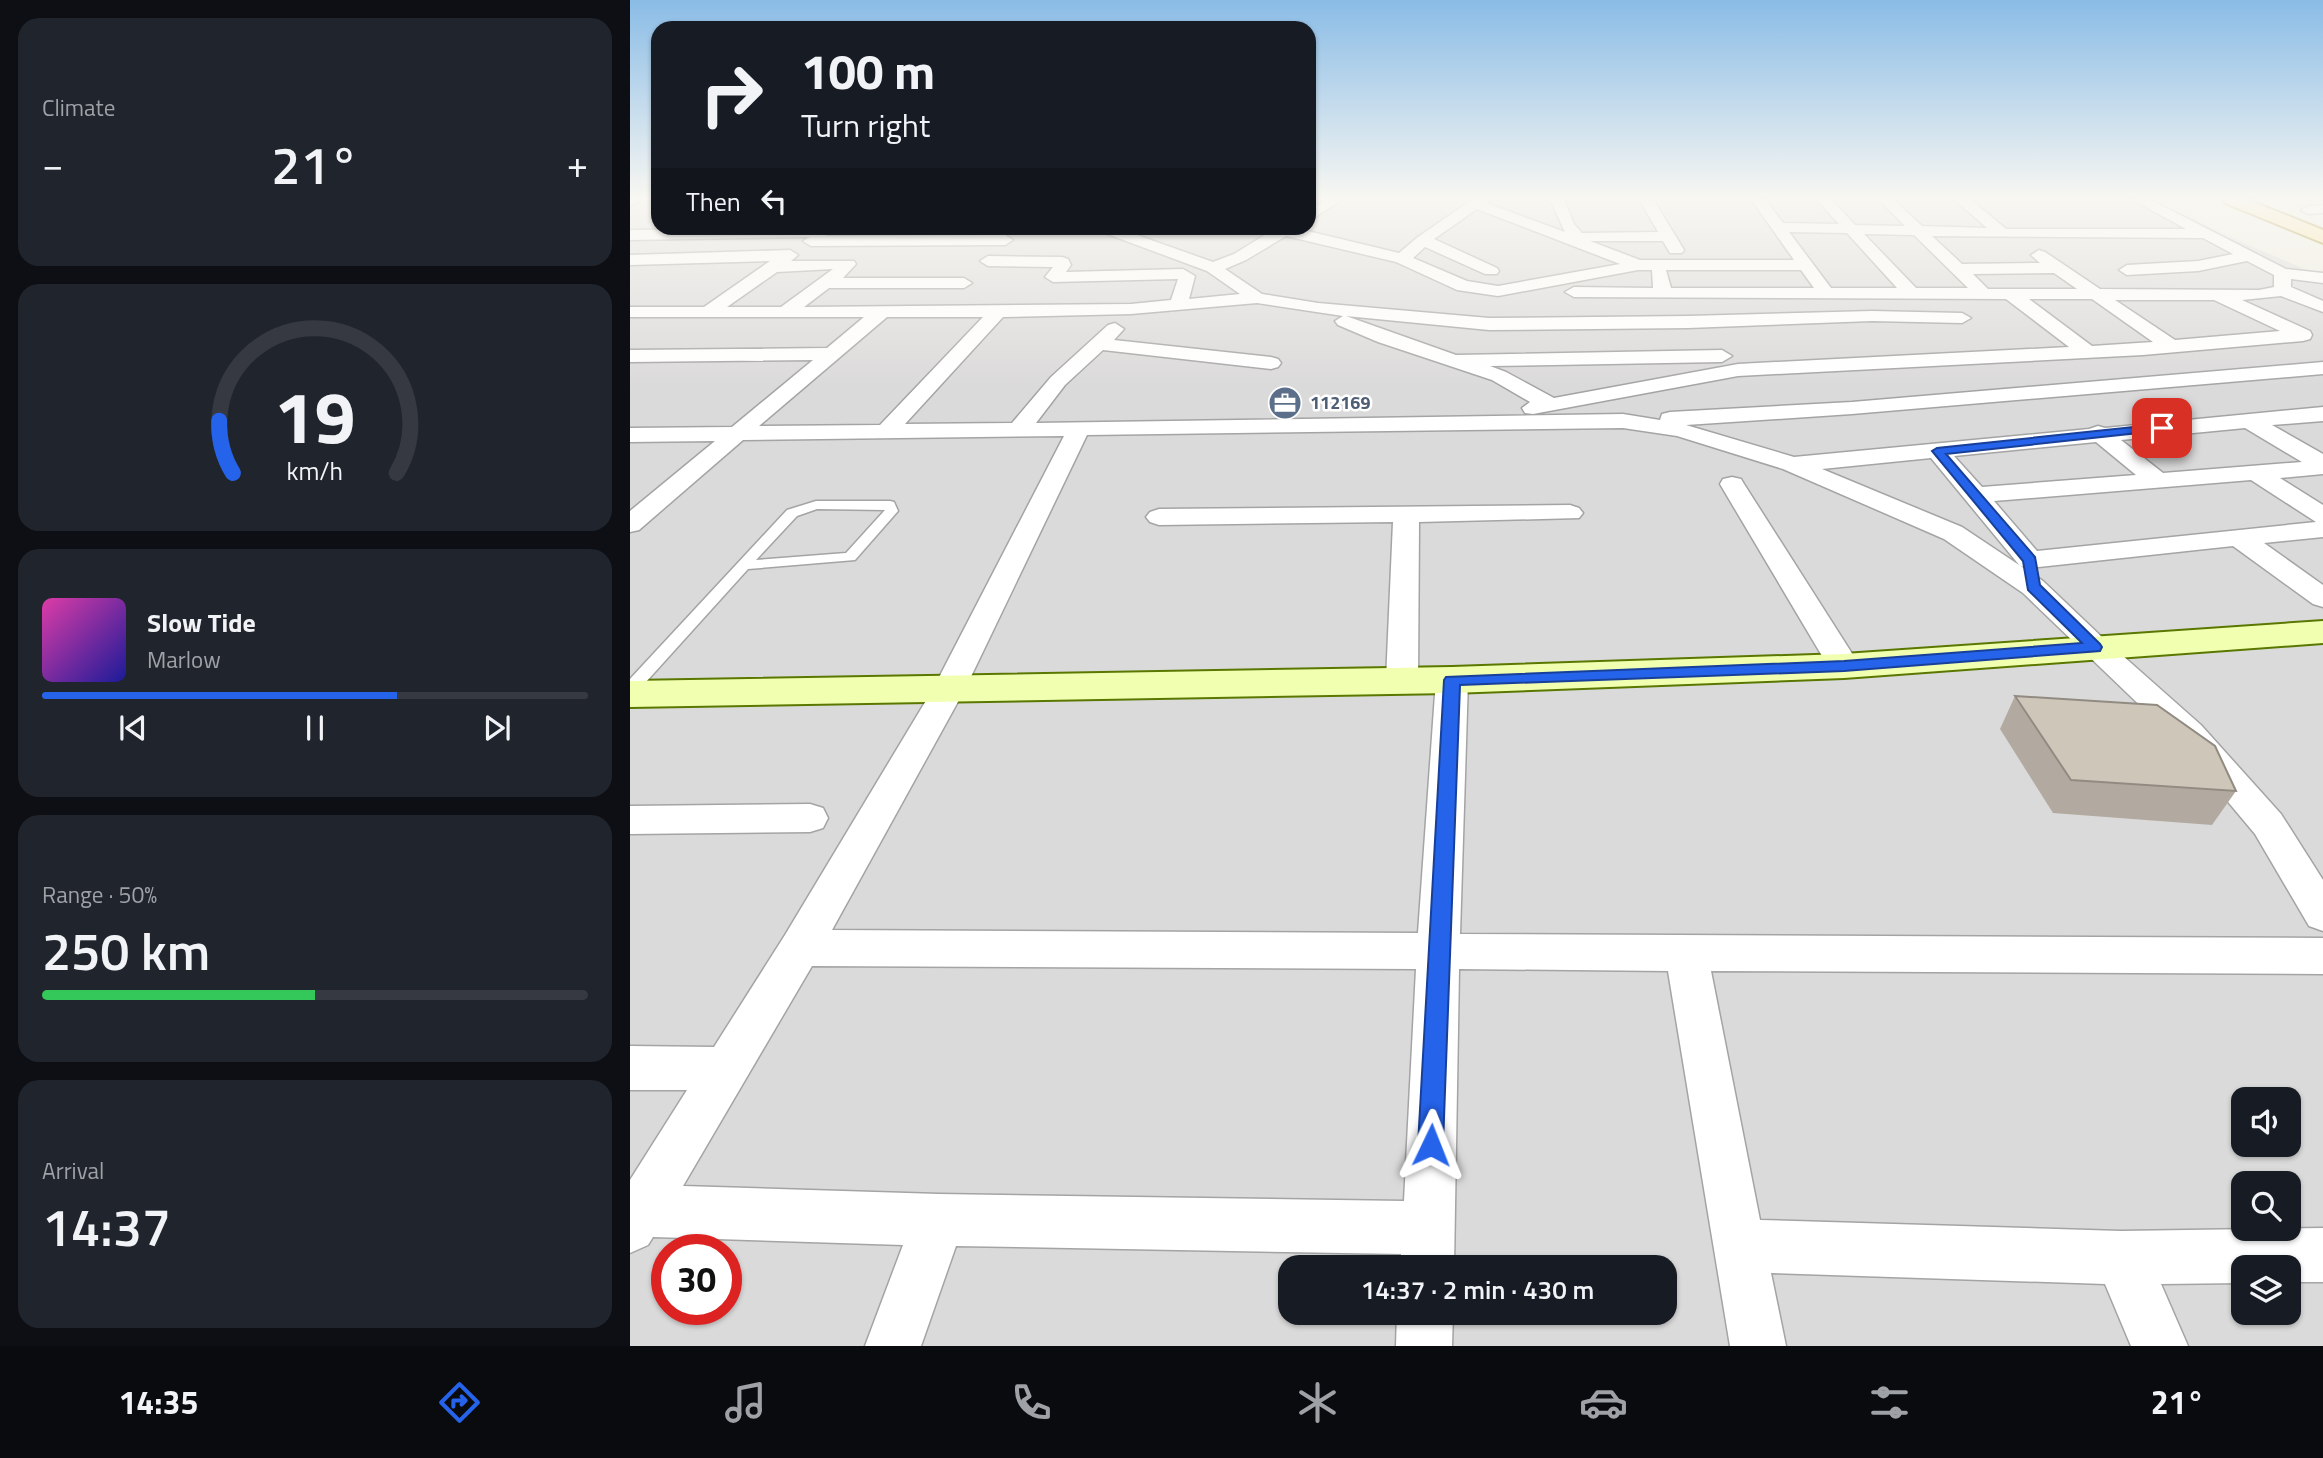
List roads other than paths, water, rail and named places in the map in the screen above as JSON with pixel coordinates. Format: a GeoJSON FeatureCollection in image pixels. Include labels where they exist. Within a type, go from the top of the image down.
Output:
{"type":"FeatureCollection","features":[{"type":"Feature","properties":{"kind":"street"},"geometry":{"type":"LineString","coordinates":[[630,278],[656,262]]}},
{"type":"Feature","properties":{"kind":"street"},"geometry":{"type":"LineString","coordinates":[[708,312],[782,262]]}},
{"type":"Feature","properties":{"kind":"street"},"geometry":{"type":"LineString","coordinates":[[934,312],[987,262]]}},
{"type":"Feature","properties":{"kind":"street"},"geometry":{"type":"LineString","coordinates":[[1022,312],[1063,265],[1062,262],[1048,262]]}},
{"type":"Feature","properties":{"kind":"street"},"geometry":{"type":"LineString","coordinates":[[1196,262],[1213,268],[1257,298]]}},
{"type":"Feature","properties":{"kind":"street"},"geometry":{"type":"LineString","coordinates":[[1213,268],[1228,262]]}},
{"type":"Feature","properties":{"kind":"street"},"geometry":{"type":"LineString","coordinates":[[1408,262],[1463,286],[1497,291],[1785,295],[2259,295],[2283,282],[2323,278]]}},
{"type":"Feature","properties":{"kind":"street"},"geometry":{"type":"LineString","coordinates":[[1471,262],[1491,271]]}},
{"type":"Feature","properties":{"kind":"street"},"geometry":{"type":"LineString","coordinates":[[1630,262],[1638,265]]}},
{"type":"Feature","properties":{"kind":"street"},"geometry":{"type":"LineString","coordinates":[[1683,262],[1685,266]]}},
{"type":"Feature","properties":{"kind":"street"},"geometry":{"type":"LineString","coordinates":[[1804,262],[1826,293]]}},
{"type":"Feature","properties":{"kind":"street"},"geometry":{"type":"LineString","coordinates":[[1882,262],[1913,295]]}},
{"type":"Feature","properties":{"kind":"street"},"geometry":{"type":"LineString","coordinates":[[1950,262],[1984,294]]}},
{"type":"Feature","properties":{"kind":"street"},"geometry":{"type":"LineString","coordinates":[[2012,262],[2020,269]]}},
{"type":"Feature","properties":{"kind":"street"},"geometry":{"type":"LineString","coordinates":[[1958,269],[2020,269],[2057,262]]}},
{"type":"Feature","properties":{"kind":"street"},"geometry":{"type":"LineString","coordinates":[[2062,262],[2095,296],[2172,346]]}},
{"type":"Feature","properties":{"kind":"street"},"geometry":{"type":"LineString","coordinates":[[2114,262],[2164,294]]}},
{"type":"Feature","properties":{"kind":"street"},"geometry":{"type":"LineString","coordinates":[[2127,270],[2198,267],[2222,262]]}},
{"type":"Feature","properties":{"kind":"street"},"geometry":{"type":"LineString","coordinates":[[2256,262],[2323,307]]}},
{"type":"Feature","properties":{"kind":"street"},"geometry":{"type":"LineString","coordinates":[[775,267],[854,263],[782,314]]}},
{"type":"Feature","properties":{"kind":"street"},"geometry":{"type":"LineString","coordinates":[[1497,291],[1564,281],[1638,265],[1807,265]]}},
{"type":"Feature","properties":{"kind":"street"},"geometry":{"type":"LineString","coordinates":[[1658,266],[1663,293]]}},
{"type":"Feature","properties":{"kind":"street"},"geometry":{"type":"LineString","coordinates":[[885,283],[903,269]]}},
{"type":"Feature","properties":{"kind":"street"},"geometry":{"type":"LineString","coordinates":[[1045,285],[1183,274],[1187,276],[1178,305]]}},
{"type":"Feature","properties":{"kind":"street"},"geometry":{"type":"LineString","coordinates":[[825,283],[964,283]]}},
{"type":"Feature","properties":{"kind":"street"},"geometry":{"type":"LineString","coordinates":[[1489,324],[1497,291]]}},
{"type":"Feature","properties":{"kind":"street"},"geometry":{"type":"LineString","coordinates":[[1785,295],[1810,317]]}},
{"type":"Feature","properties":{"kind":"street"},"geometry":{"type":"LineString","coordinates":[[630,312],[1022,312],[1131,309],[1257,298],[1318,308],[1489,324],[1688,322],[1810,317],[1967,322],[1933,295]]}},
{"type":"Feature","properties":{"kind":"street"},"geometry":{"type":"LineString","coordinates":[[2011,295],[2087,351]]}},
{"type":"Feature","properties":{"kind":"street"},"geometry":{"type":"LineString","coordinates":[[2217,295],[2323,345]]}},
{"type":"Feature","properties":{"kind":"street"},"geometry":{"type":"LineString","coordinates":[[1318,308],[1385,338],[1499,376],[1550,405]]}},
{"type":"Feature","properties":{"kind":"street"},"geometry":{"type":"LineString","coordinates":[[1019,429],[1058,381],[1101,344],[1131,309]]}},
{"type":"Feature","properties":{"kind":"street"},"geometry":{"type":"LineString","coordinates":[[630,329],[658,311]]}},
{"type":"Feature","properties":{"kind":"street"},"geometry":{"type":"LineString","coordinates":[[630,524],[882,312]]}},
{"type":"Feature","properties":{"kind":"street"},"geometry":{"type":"LineString","coordinates":[[886,432],[998,312]]}},
{"type":"Feature","properties":{"kind":"street"},"geometry":{"type":"LineString","coordinates":[[2098,317],[2126,316]]}},
{"type":"Feature","properties":{"kind":"street"},"geometry":{"type":"LineString","coordinates":[[2044,319],[2071,318]]}},
{"type":"Feature","properties":{"kind":"street"},"geometry":{"type":"LineString","coordinates":[[1460,424],[1738,370],[2143,349],[2303,335]]}},
{"type":"Feature","properties":{"kind":"street"},"geometry":{"type":"LineString","coordinates":[[1993,341],[2014,356]]}},
{"type":"Feature","properties":{"kind":"street"},"geometry":{"type":"LineString","coordinates":[[1101,344],[1271,363]]}},
{"type":"Feature","properties":{"kind":"street"},"geometry":{"type":"LineString","coordinates":[[2143,349],[2196,380]]}},
{"type":"Feature","properties":{"kind":"street"},"geometry":{"type":"LineString","coordinates":[[1457,361],[1658,359],[1830,352]]}},
{"type":"Feature","properties":{"kind":"street"},"geometry":{"type":"LineString","coordinates":[[630,356],[833,354]]}},
{"type":"Feature","properties":{"kind":"street"},"geometry":{"type":"LineString","coordinates":[[1852,366],[1874,384],[1944,425],[1970,447]]}},
{"type":"Feature","properties":{"kind":"street"},"geometry":{"type":"LineString","coordinates":[[630,435],[1623,421],[1908,403],[2323,368]]}},
{"type":"Feature","properties":{"kind":"street"},"geometry":{"type":"LineString","coordinates":[[2275,373],[2323,398]]}},
{"type":"Feature","properties":{"kind":"street"},"geometry":{"type":"LineString","coordinates":[[2096,387],[2162,428]]}},
{"type":"Feature","properties":{"kind":"street"},"geometry":{"type":"LineString","coordinates":[[1791,464],[2098,433],[2323,414]]}},
{"type":"Feature","properties":{"kind":"street"},"geometry":{"type":"LineString","coordinates":[[2247,420],[2323,466]]}},
{"type":"Feature","properties":{"kind":"street"},"geometry":{"type":"LineString","coordinates":[[1623,421],[1680,430],[1791,464],[1953,533],[2032,573],[2239,538],[2323,529]]}},
{"type":"Feature","properties":{"kind":"street"},"geometry":{"type":"LineString","coordinates":[[635,1219],[800,948],[949,689],[1080,429]]}},
{"type":"Feature","properties":{"kind":"street"},"geometry":{"type":"LineString","coordinates":[[2098,433],[2160,482]]}},
{"type":"Feature","properties":{"kind":"street"},"geometry":{"type":"LineString","coordinates":[[1937,451],[1976,495],[2032,573],[2094,647],[2189,733],[2267,824],[2323,914]]}},
{"type":"Feature","properties":{"kind":"street"},"geometry":{"type":"LineString","coordinates":[[1976,495],[2160,482],[2323,466]]}},
{"type":"Feature","properties":{"kind":"street"},"geometry":{"type":"LineString","coordinates":[[2256,473],[2323,516]]}},
{"type":"Feature","properties":{"kind":"street"},"geometry":{"type":"LineString","coordinates":[[1732,484],[1844,666]]}},
{"type":"Feature","properties":{"kind":"street"},"geometry":{"type":"LineString","coordinates":[[1158,517],[1570,513]]}},
{"type":"Feature","properties":{"kind":"street"},"geometry":{"type":"LineString","coordinates":[[1402,680],[1406,516]]}},
{"type":"Feature","properties":{"kind":"street"},"geometry":{"type":"LineString","coordinates":[[2239,538],[2323,598]]}},
{"type":"Feature","properties":{"kind":"street"},"geometry":{"type":"LineString","coordinates":[[630,692],[1452,680],[1844,666],[2323,632]]}},
{"type":"Feature","properties":{"kind":"street"},"geometry":{"type":"LineString","coordinates":[[635,1219],[939,1220],[1427,1247],[1452,680]]}},
{"type":"Feature","properties":{"kind":"street"},"geometry":{"type":"LineString","coordinates":[[630,820],[810,818]]}},
{"type":"Feature","properties":{"kind":"street"},"geometry":{"type":"LineString","coordinates":[[800,948],[2323,957]]}},
{"type":"Feature","properties":{"kind":"street"},"geometry":{"type":"LineString","coordinates":[[1686,952],[1758,1346]]}},
{"type":"Feature","properties":{"kind":"street"},"geometry":{"type":"LineString","coordinates":[[630,1068],[725,1069]]}},
{"type":"Feature","properties":{"kind":"street"},"geometry":{"type":"LineString","coordinates":[[893,1346],[939,1220]]}},
{"type":"Feature","properties":{"kind":"street"},"geometry":{"type":"LineString","coordinates":[[1739,1246],[2121,1258],[2323,1255]]}},
{"type":"Feature","properties":{"kind":"street"},"geometry":{"type":"LineString","coordinates":[[2121,1258],[2160,1346]]}},
{"type":"Feature","properties":{"kind":"street"},"geometry":{"type":"LineString","coordinates":[[1424,1346],[1425,1325]]}},
{"type":"Feature","properties":{"kind":"lane"},"geometry":{"type":"LineString","coordinates":[[630,692],[744,565],[792,513],[816,505],[890,505],[892,511],[850,557],[744,565]]}},
{"type":"Feature","properties":{"kind":"place","name":"112169"},"geometry":{"type":"Point","coordinates":[1285,403]}}]}
